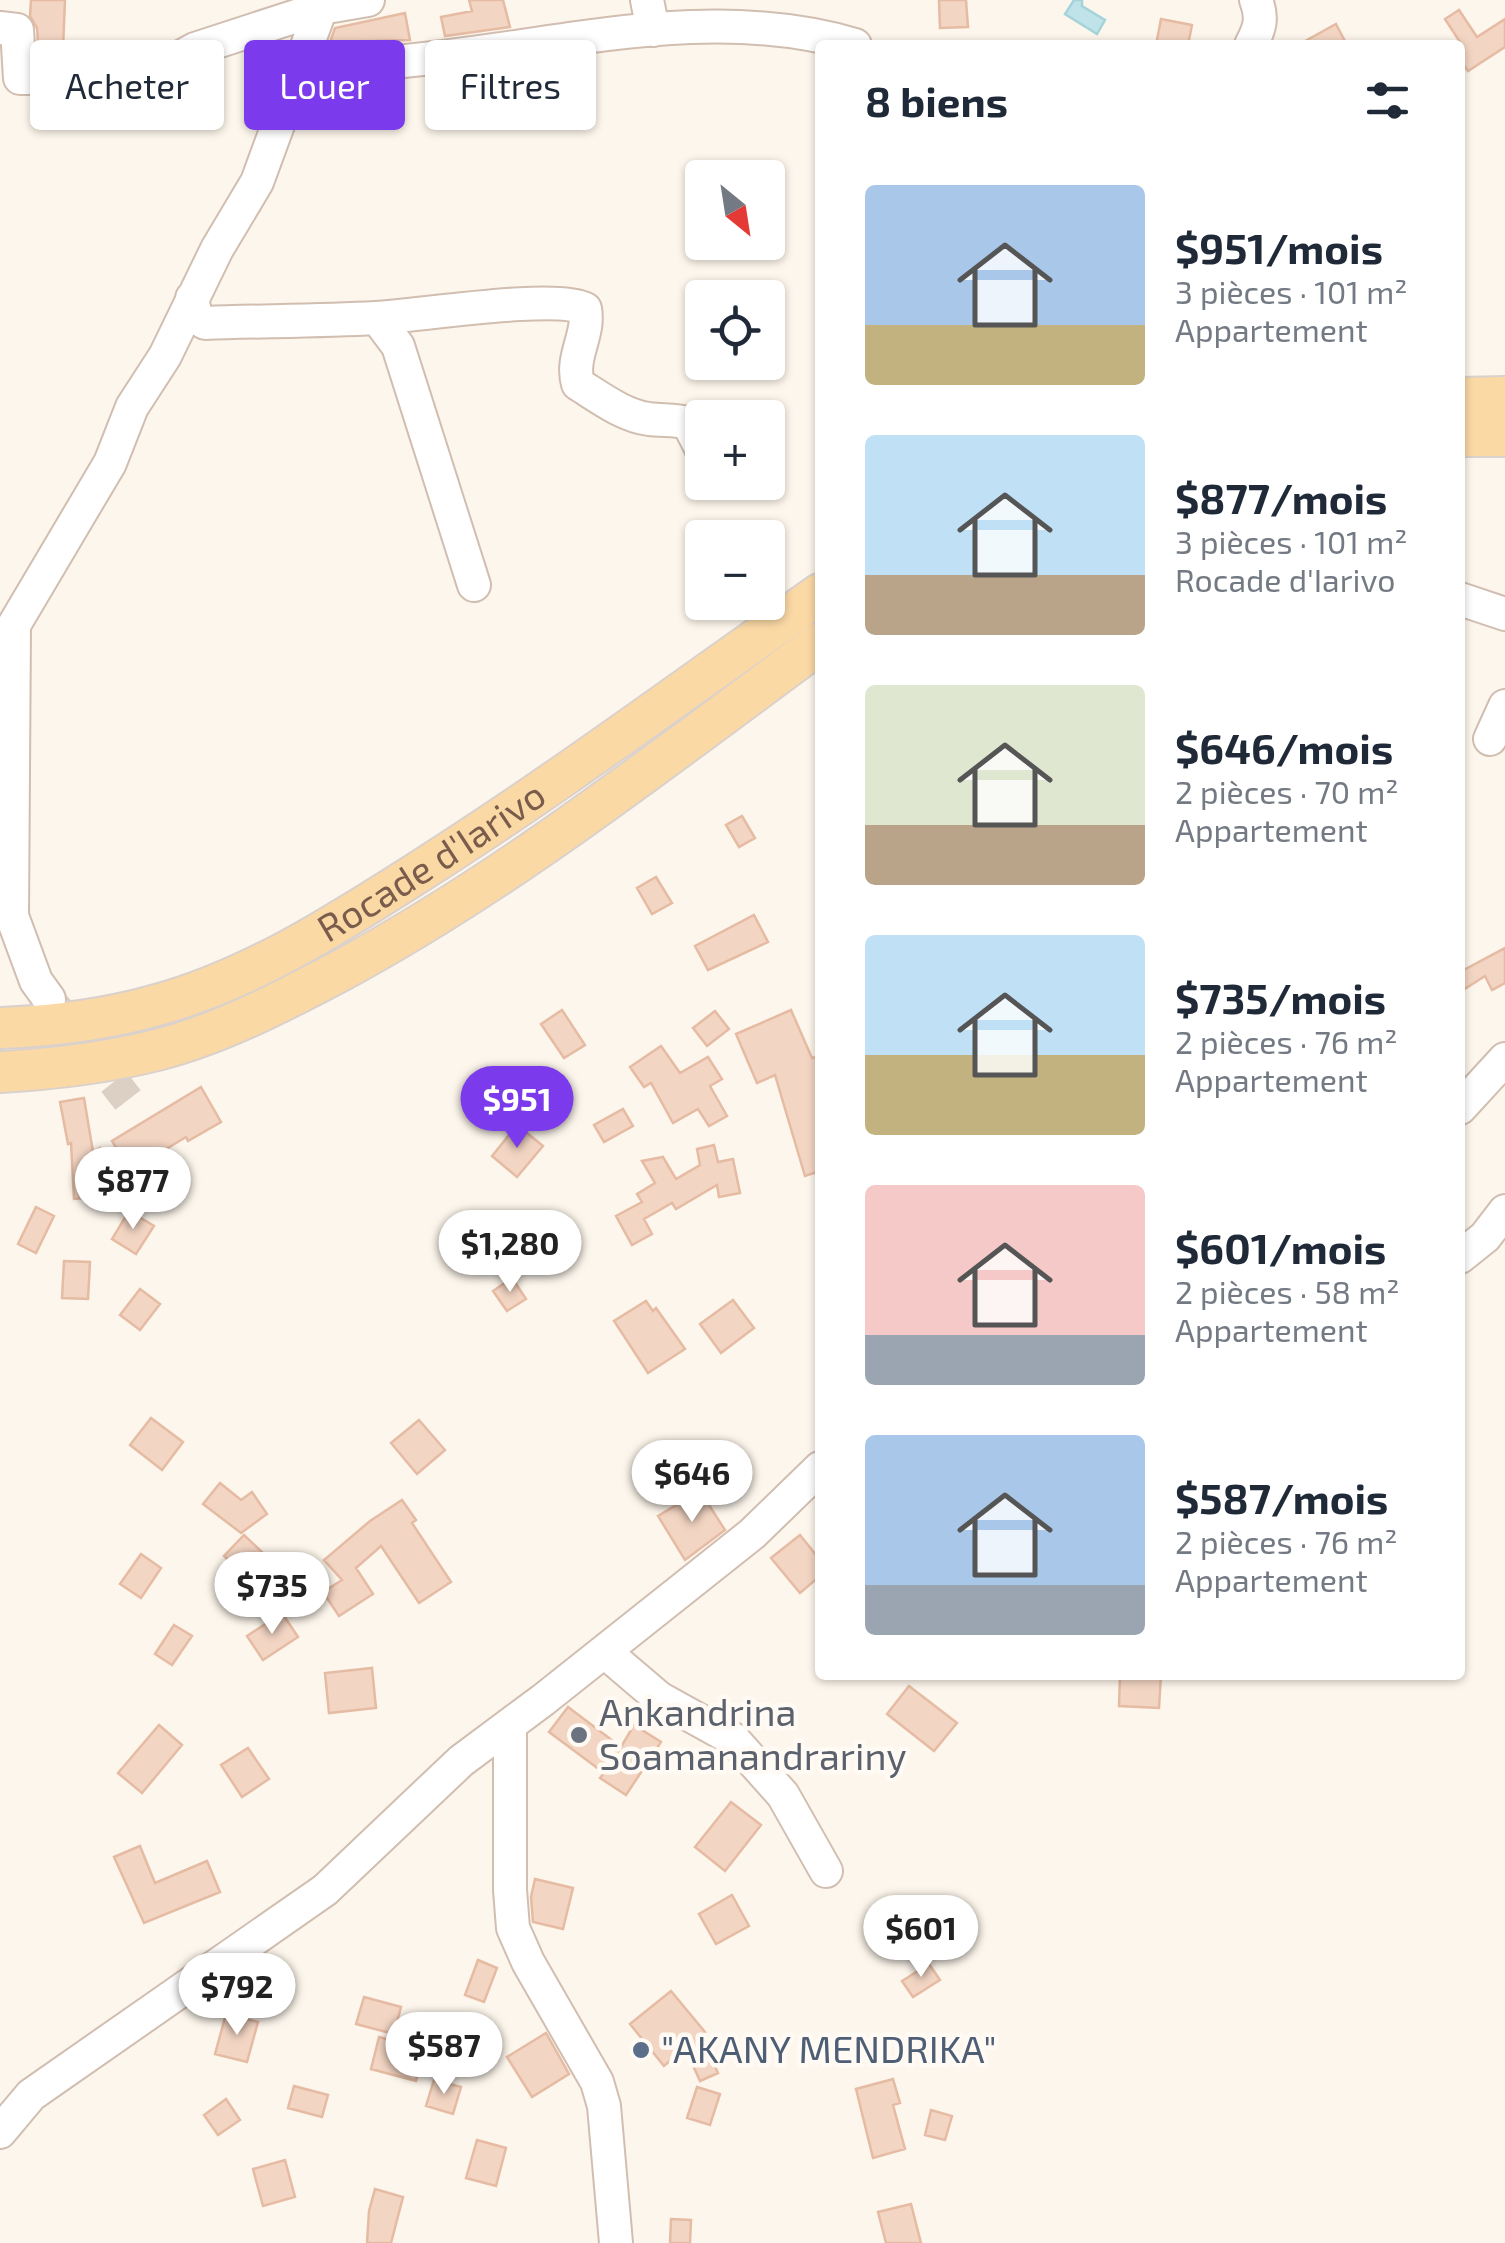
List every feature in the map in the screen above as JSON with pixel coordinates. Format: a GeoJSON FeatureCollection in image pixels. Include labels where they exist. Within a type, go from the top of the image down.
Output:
{"type":"FeatureCollection","features":[{"type":"Feature","properties":{"kind":"main road"},"geometry":{"type":"LineString","coordinates":[[1465,398],[1505,397]]}},
{"type":"Feature","properties":{"kind":"main road"},"geometry":{"type":"LineString","coordinates":[[1465,436],[1505,436]]}},
{"type":"Feature","properties":{"kind":"main road","name":"Rocade d'Iarivo"},"geometry":{"type":"LineString","coordinates":[[0,1028],[93,1021],[161,1004],[274,957],[371,903],[463,844],[815,598]]}},
{"type":"Feature","properties":{"kind":"main road","name":"Rocade d'Iarivo"},"geometry":{"type":"LineString","coordinates":[[0,1072],[79,1067],[160,1049],[307,988],[414,931],[544,844],[815,648]]}},
{"type":"Feature","properties":{"kind":"street"},"geometry":{"type":"LineString","coordinates":[[0,28],[17,30],[20,78],[136,78],[194,49],[321,4],[368,0]]}},
{"type":"Feature","properties":{"kind":"street"},"geometry":{"type":"LineString","coordinates":[[1253,40],[1261,14],[1256,0]]}},
{"type":"Feature","properties":{"kind":"street"},"geometry":{"type":"LineString","coordinates":[[308,40],[321,4]]}},
{"type":"Feature","properties":{"kind":"street"},"geometry":{"type":"LineString","coordinates":[[405,59],[650,15],[835,40]]}},
{"type":"Feature","properties":{"kind":"street"},"geometry":{"type":"LineString","coordinates":[[49,999],[36,981],[12,916],[14,625],[110,463],[132,407],[165,356],[192,298],[257,182],[276,130]]}},
{"type":"Feature","properties":{"kind":"street"},"geometry":{"type":"LineString","coordinates":[[192,298],[196,317],[205,323],[377,318],[519,304],[576,304],[585,309],[587,320],[575,364],[578,384],[627,412],[651,420],[668,417],[685,422]]}},
{"type":"Feature","properties":{"kind":"street"},"geometry":{"type":"LineString","coordinates":[[377,318],[398,346],[474,585]]}},
{"type":"Feature","properties":{"kind":"street"},"geometry":{"type":"LineString","coordinates":[[1465,601],[1505,614]]}},
{"type":"Feature","properties":{"kind":"street"},"geometry":{"type":"LineString","coordinates":[[1490,739],[1505,706]]}},
{"type":"Feature","properties":{"kind":"street"},"geometry":{"type":"LineString","coordinates":[[1465,1103],[1505,1059]]}},
{"type":"Feature","properties":{"kind":"street"},"geometry":{"type":"LineString","coordinates":[[1465,1253],[1485,1237],[1505,1211]]}},
{"type":"Feature","properties":{"kind":"street"},"geometry":{"type":"LineString","coordinates":[[0,2132],[31,2095],[325,1890],[461,1760],[605,1652],[752,1534],[815,1473]]}},
{"type":"Feature","properties":{"kind":"street"},"geometry":{"type":"LineString","coordinates":[[605,1652],[659,1698],[734,1739],[782,1795],[826,1871]]}},
{"type":"Feature","properties":{"kind":"street"},"geometry":{"type":"LineString","coordinates":[[510,1725],[513,1928],[528,1962],[597,2082],[604,2106],[616,2243]]}},
{"type":"Feature","properties":{"kind":"water"},"geometry":{"type":"Polygon","coordinates":[[[1074,0],[1082,0],[1082,6],[1105,20],[1097,34],[1065,14],[1074,0]]]}},
{"type":"Feature","properties":{"kind":"building"},"geometry":{"type":"Polygon","coordinates":[[[31,0],[65,0],[63,40],[38,40],[30,16],[31,0]]]}},
{"type":"Feature","properties":{"kind":"building"},"geometry":{"type":"Polygon","coordinates":[[[469,0],[503,0],[510,27],[445,36],[441,17],[472,11],[469,0]]]}},
{"type":"Feature","properties":{"kind":"building"},"geometry":{"type":"Polygon","coordinates":[[[939,0],[966,0],[968,27],[940,28],[939,0]]]}},
{"type":"Feature","properties":{"kind":"building"},"geometry":{"type":"Polygon","coordinates":[[[1459,10],[1477,37],[1505,19],[1505,47],[1468,71],[1465,40],[1459,40],[1445,19],[1459,10]]]}},
{"type":"Feature","properties":{"kind":"building"},"geometry":{"type":"Polygon","coordinates":[[[405,13],[410,40],[331,40],[335,28],[405,13]]]}},
{"type":"Feature","properties":{"kind":"building"},"geometry":{"type":"Polygon","coordinates":[[[1161,19],[1192,25],[1189,40],[1157,40],[1161,19]]]}},
{"type":"Feature","properties":{"kind":"building"},"geometry":{"type":"Polygon","coordinates":[[[1336,24],[1344,40],[1307,40],[1336,24]]]}},
{"type":"Feature","properties":{"kind":"building"},"geometry":{"type":"Polygon","coordinates":[[[742,816],[755,838],[739,847],[726,825],[742,816]]]}},
{"type":"Feature","properties":{"kind":"building"},"geometry":{"type":"Polygon","coordinates":[[[656,877],[672,903],[652,914],[637,888],[656,877]]]}},
{"type":"Feature","properties":{"kind":"building"},"geometry":{"type":"Polygon","coordinates":[[[754,915],[768,942],[708,970],[695,946],[754,915]]]}},
{"type":"Feature","properties":{"kind":"building"},"geometry":{"type":"Polygon","coordinates":[[[1505,948],[1505,983],[1492,990],[1485,976],[1465,989],[1465,969],[1505,948]]]}},
{"type":"Feature","properties":{"kind":"building"},"geometry":{"type":"Polygon","coordinates":[[[562,1010],[585,1045],[564,1058],[541,1024],[562,1010]]]}},
{"type":"Feature","properties":{"kind":"building"},"geometry":{"type":"Polygon","coordinates":[[[791,1010],[812,1058],[815,1057],[815,1173],[805,1176],[775,1075],[757,1083],[736,1034],[791,1010]]]}},
{"type":"Feature","properties":{"kind":"building"},"geometry":{"type":"Polygon","coordinates":[[[715,1011],[729,1029],[707,1046],[693,1028],[715,1011]]]}},
{"type":"Feature","properties":{"kind":"building"},"geometry":{"type":"Polygon","coordinates":[[[661,1046],[680,1073],[708,1057],[722,1079],[710,1086],[727,1116],[709,1126],[698,1109],[673,1123],[651,1083],[644,1087],[630,1067],[661,1046]]]}},
{"type":"Feature","properties":{"kind":"building"},"geometry":{"type":"Polygon","coordinates":[[[201,1087],[221,1122],[188,1141],[186,1137],[130,1171],[112,1141],[201,1087]]]}},
{"type":"Feature","properties":{"kind":"building"},"geometry":{"type":"Polygon","coordinates":[[[84,1098],[93,1152],[100,1148],[103,1187],[74,1199],[71,1143],[68,1144],[60,1102],[84,1098]]]}},
{"type":"Feature","properties":{"kind":"building"},"geometry":{"type":"Polygon","coordinates":[[[623,1109],[633,1126],[604,1142],[594,1125],[623,1109]]]}},
{"type":"Feature","properties":{"kind":"building"},"geometry":{"type":"Polygon","coordinates":[[[517,1125],[543,1146],[517,1177],[492,1156],[517,1125]]]}},
{"type":"Feature","properties":{"kind":"building"},"geometry":{"type":"Polygon","coordinates":[[[714,1145],[718,1162],[733,1159],[740,1193],[719,1197],[717,1185],[676,1209],[672,1203],[644,1219],[652,1234],[632,1245],[616,1216],[642,1202],[637,1194],[655,1183],[642,1161],[663,1157],[676,1179],[700,1165],[697,1149],[714,1145]]]}},
{"type":"Feature","properties":{"kind":"building"},"geometry":{"type":"Polygon","coordinates":[[[36,1207],[54,1216],[36,1253],[18,1244],[36,1207]]]}},
{"type":"Feature","properties":{"kind":"building"},"geometry":{"type":"Polygon","coordinates":[[[129,1211],[154,1226],[136,1254],[112,1239],[129,1211]]]}},
{"type":"Feature","properties":{"kind":"building"},"geometry":{"type":"Polygon","coordinates":[[[64,1261],[90,1262],[88,1299],[62,1298],[64,1261]]]}},
{"type":"Feature","properties":{"kind":"building"},"geometry":{"type":"Polygon","coordinates":[[[512,1278],[526,1299],[507,1311],[493,1291],[512,1278]]]}},
{"type":"Feature","properties":{"kind":"building"},"geometry":{"type":"Polygon","coordinates":[[[140,1289],[160,1304],[140,1330],[120,1315],[140,1289]]]}},
{"type":"Feature","properties":{"kind":"building"},"geometry":{"type":"Polygon","coordinates":[[[733,1300],[754,1328],[721,1353],[700,1324],[733,1300]]]}},
{"type":"Feature","properties":{"kind":"building"},"geometry":{"type":"Polygon","coordinates":[[[646,1301],[653,1311],[656,1308],[685,1349],[648,1373],[614,1321],[646,1301]]]}},
{"type":"Feature","properties":{"kind":"building"},"geometry":{"type":"Polygon","coordinates":[[[151,1418],[183,1442],[162,1470],[130,1445],[151,1418]]]}},
{"type":"Feature","properties":{"kind":"building"},"geometry":{"type":"Polygon","coordinates":[[[419,1420],[445,1450],[417,1474],[391,1443],[419,1420]]]}},
{"type":"Feature","properties":{"kind":"building"},"geometry":{"type":"Polygon","coordinates":[[[220,1483],[241,1500],[252,1492],[267,1514],[241,1533],[203,1504],[220,1483]]]}},
{"type":"Feature","properties":{"kind":"building"},"geometry":{"type":"Polygon","coordinates":[[[700,1491],[725,1530],[685,1560],[658,1516],[700,1491]]]}},
{"type":"Feature","properties":{"kind":"building"},"geometry":{"type":"Polygon","coordinates":[[[402,1500],[416,1520],[412,1523],[451,1582],[419,1603],[381,1546],[356,1568],[373,1594],[339,1616],[323,1592],[342,1580],[324,1560],[402,1500]]]}},
{"type":"Feature","properties":{"kind":"building"},"geometry":{"type":"Polygon","coordinates":[[[244,1535],[264,1554],[244,1575],[224,1556],[244,1535]]]}},
{"type":"Feature","properties":{"kind":"building"},"geometry":{"type":"Polygon","coordinates":[[[800,1535],[815,1554],[815,1580],[800,1593],[771,1558],[800,1535]]]}},
{"type":"Feature","properties":{"kind":"building"},"geometry":{"type":"Polygon","coordinates":[[[141,1554],[161,1568],[141,1598],[120,1584],[141,1554]]]}},
{"type":"Feature","properties":{"kind":"building"},"geometry":{"type":"Polygon","coordinates":[[[282,1613],[298,1637],[263,1660],[247,1636],[282,1613]]]}},
{"type":"Feature","properties":{"kind":"building"},"geometry":{"type":"Polygon","coordinates":[[[174,1625],[192,1636],[172,1665],[155,1654],[174,1625]]]}},
{"type":"Feature","properties":{"kind":"building"},"geometry":{"type":"Polygon","coordinates":[[[372,1668],[376,1708],[329,1713],[325,1673],[372,1668]]]}},
{"type":"Feature","properties":{"kind":"building"},"geometry":{"type":"Polygon","coordinates":[[[1120,1680],[1161,1680],[1159,1708],[1119,1706],[1120,1680]]]}},
{"type":"Feature","properties":{"kind":"building"},"geometry":{"type":"Polygon","coordinates":[[[909,1686],[957,1723],[934,1751],[887,1714],[909,1686]]]}},
{"type":"Feature","properties":{"kind":"building"},"geometry":{"type":"Polygon","coordinates":[[[568,1707],[621,1747],[634,1725],[661,1742],[626,1795],[600,1778],[604,1773],[549,1732],[568,1707]]]}},
{"type":"Feature","properties":{"kind":"building"},"geometry":{"type":"Polygon","coordinates":[[[159,1725],[182,1745],[142,1793],[118,1773],[159,1725]]]}},
{"type":"Feature","properties":{"kind":"building"},"geometry":{"type":"Polygon","coordinates":[[[248,1748],[269,1779],[242,1797],[221,1765],[248,1748]]]}},
{"type":"Feature","properties":{"kind":"building"},"geometry":{"type":"Polygon","coordinates":[[[731,1802],[761,1825],[725,1871],[695,1847],[731,1802]]]}},
{"type":"Feature","properties":{"kind":"building"},"geometry":{"type":"Polygon","coordinates":[[[140,1846],[155,1883],[207,1861],[220,1892],[144,1923],[114,1857],[140,1846]]]}},
{"type":"Feature","properties":{"kind":"building"},"geometry":{"type":"Polygon","coordinates":[[[535,1879],[573,1888],[563,1929],[533,1922],[531,1897],[535,1879]]]}},
{"type":"Feature","properties":{"kind":"building"},"geometry":{"type":"Polygon","coordinates":[[[732,1895],[749,1926],[716,1944],[699,1914],[732,1895]]]}},
{"type":"Feature","properties":{"kind":"building"},"geometry":{"type":"Polygon","coordinates":[[[478,1960],[497,1968],[484,2002],[465,1995],[478,1960]]]}},
{"type":"Feature","properties":{"kind":"building"},"geometry":{"type":"Polygon","coordinates":[[[929,1964],[940,1980],[913,1997],[902,1981],[929,1964]]]}},
{"type":"Feature","properties":{"kind":"building"},"geometry":{"type":"Polygon","coordinates":[[[671,1991],[705,2032],[701,2035],[718,2073],[700,2081],[685,2048],[664,2066],[630,2024],[671,1991]]]}},
{"type":"Feature","properties":{"kind":"building"},"geometry":{"type":"Polygon","coordinates":[[[364,1997],[401,2007],[394,2034],[356,2024],[364,1997]]]}},
{"type":"Feature","properties":{"kind":"building"},"geometry":{"type":"Polygon","coordinates":[[[226,2014],[258,2022],[247,2062],[215,2054],[226,2014]]]}},
{"type":"Feature","properties":{"kind":"building"},"geometry":{"type":"Polygon","coordinates":[[[546,2033],[569,2074],[532,2097],[507,2057],[546,2033]]]}},
{"type":"Feature","properties":{"kind":"building"},"geometry":{"type":"Polygon","coordinates":[[[379,2037],[424,2049],[416,2081],[371,2069],[379,2037]]]}},
{"type":"Feature","properties":{"kind":"building"},"geometry":{"type":"Polygon","coordinates":[[[893,2079],[900,2103],[893,2105],[905,2149],[873,2158],[856,2089],[893,2079]]]}},
{"type":"Feature","properties":{"kind":"building"},"geometry":{"type":"Polygon","coordinates":[[[434,2080],[461,2087],[453,2114],[426,2106],[434,2080]]]}},
{"type":"Feature","properties":{"kind":"building"},"geometry":{"type":"Polygon","coordinates":[[[294,2086],[328,2095],[322,2117],[288,2108],[294,2086]]]}},
{"type":"Feature","properties":{"kind":"building"},"geometry":{"type":"Polygon","coordinates":[[[697,2087],[720,2094],[710,2125],[687,2118],[697,2087]]]}},
{"type":"Feature","properties":{"kind":"building"},"geometry":{"type":"Polygon","coordinates":[[[226,2099],[240,2120],[218,2135],[204,2115],[226,2099]]]}},
{"type":"Feature","properties":{"kind":"building"},"geometry":{"type":"Polygon","coordinates":[[[931,2110],[952,2116],[945,2140],[925,2135],[931,2110]]]}},
{"type":"Feature","properties":{"kind":"building"},"geometry":{"type":"Polygon","coordinates":[[[477,2140],[506,2148],[496,2186],[466,2178],[477,2140]]]}},
{"type":"Feature","properties":{"kind":"building"},"geometry":{"type":"Polygon","coordinates":[[[285,2160],[295,2197],[263,2206],[253,2169],[285,2160]]]}},
{"type":"Feature","properties":{"kind":"building"},"geometry":{"type":"Polygon","coordinates":[[[375,2189],[403,2197],[391,2243],[367,2243],[375,2189]]]}},
{"type":"Feature","properties":{"kind":"building"},"geometry":{"type":"Polygon","coordinates":[[[911,2204],[921,2243],[886,2243],[878,2212],[911,2204]]]}},
{"type":"Feature","properties":{"kind":"building"},"geometry":{"type":"Polygon","coordinates":[[[671,2219],[691,2220],[690,2243],[670,2243],[671,2219]]]}},
{"type":"Feature","properties":{"kind":"tunnel"},"geometry":{"type":"LineString","coordinates":[[55,1006],[128,1100]]}},
{"type":"Feature","properties":{"kind":"place","name":"Ankandrina Soamanandrariny"},"geometry":{"type":"Point","coordinates":[579,1735]}},
{"type":"Feature","properties":{"kind":"place","name":"\"AKANY MENDRIKA\""},"geometry":{"type":"Point","coordinates":[641,2050]}}]}
